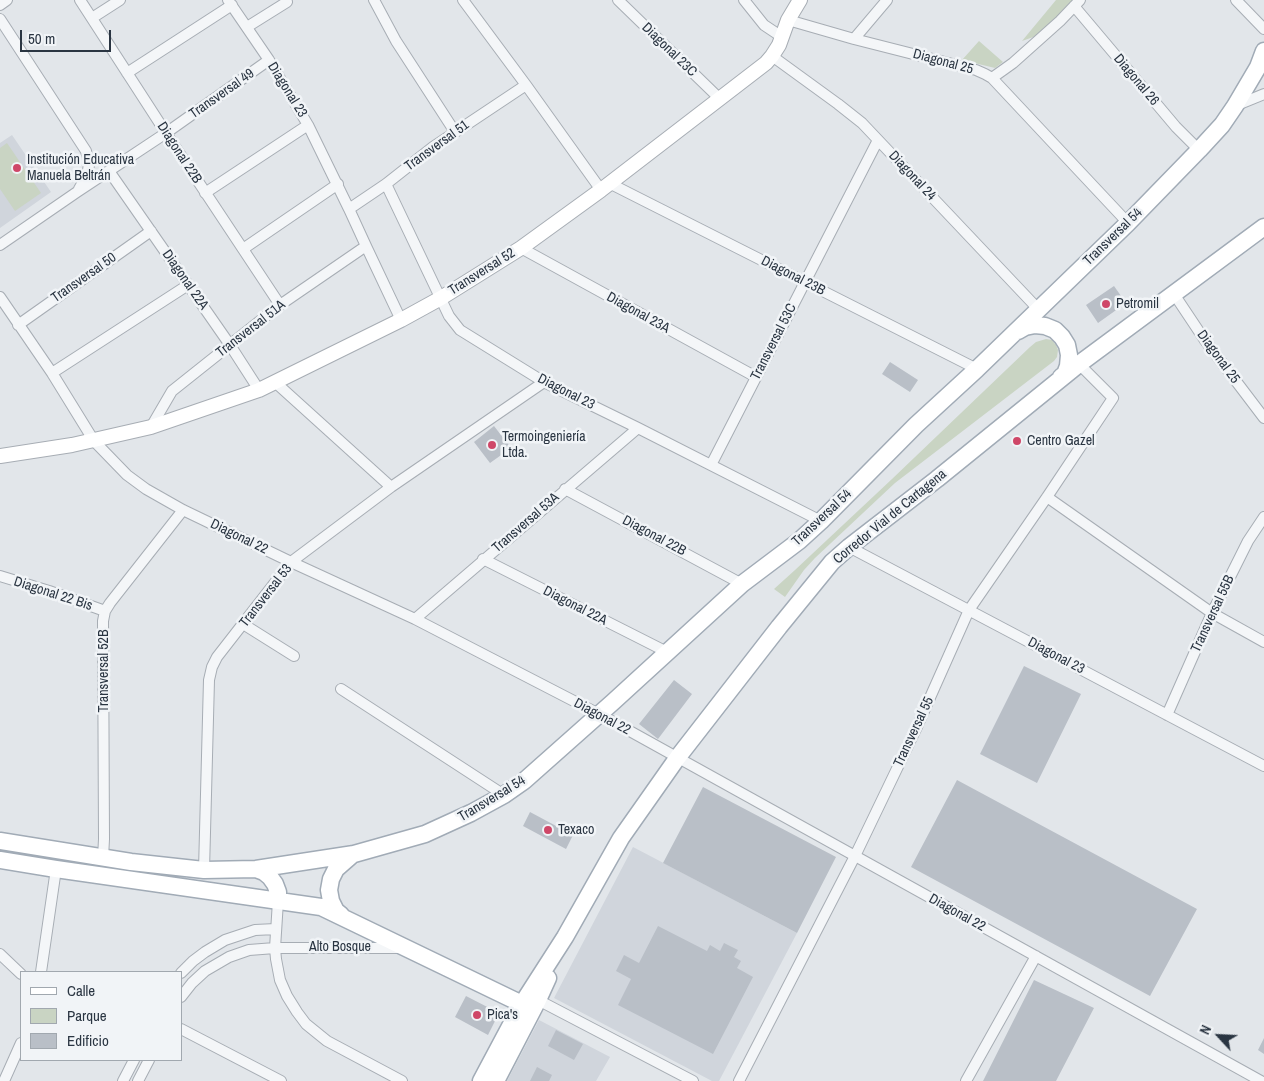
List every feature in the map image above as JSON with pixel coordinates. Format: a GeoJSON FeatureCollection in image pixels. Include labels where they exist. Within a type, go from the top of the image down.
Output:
{"type":"FeatureCollection","features":[{"type":"Feature","properties":{"kind":"main road","name":"Transversal 54"},"geometry":{"type":"LineString","coordinates":[[354,854],[425,834],[471,814],[524,781],[742,584],[799,541],[916,424],[977,369],[1128,224],[1200,150],[1236,106],[1258,67],[1264,52]]}},
{"type":"Feature","properties":{"kind":"main road","name":"Corredor Vial de Cartagena"},"geometry":{"type":"LineString","coordinates":[[481,1081],[522,1004],[565,936],[620,838],[678,758],[779,627],[832,562],[1079,364],[1264,227]]}},
{"type":"Feature","properties":{"kind":"main road"},"geometry":{"type":"LineString","coordinates":[[1015,333],[1025,327],[1035,325],[1046,326],[1055,330],[1062,337],[1067,345],[1069,355],[1068,366],[1065,374],[1056,382]]}},
{"type":"Feature","properties":{"kind":"main road"},"geometry":{"type":"LineString","coordinates":[[0,842],[132,862],[204,870],[256,868],[354,854]]}},
{"type":"Feature","properties":{"kind":"main road"},"geometry":{"type":"LineString","coordinates":[[344,919],[330,901],[329,890],[331,879],[336,869],[354,854]]}},
{"type":"Feature","properties":{"kind":"main road"},"geometry":{"type":"LineString","coordinates":[[2,864],[56,869],[321,907],[522,1004]]}},
{"type":"Feature","properties":{"kind":"main road"},"geometry":{"type":"LineString","coordinates":[[256,868],[270,877],[275,884],[278,892],[278,901]]}},
{"type":"Feature","properties":{"kind":"main road","name":"Corredor Vial de Cartagena"},"geometry":{"type":"LineString","coordinates":[[496,1081],[538,1000],[565,936]]}},
{"type":"Feature","properties":{"kind":"street"},"geometry":{"type":"LineString","coordinates":[[0,5],[8,0]]}},
{"type":"Feature","properties":{"kind":"street","name":"Diagonal 22B"},"geometry":{"type":"LineString","coordinates":[[80,0],[166,134],[280,305]]}},
{"type":"Feature","properties":{"kind":"street"},"geometry":{"type":"LineString","coordinates":[[92,18],[120,0]]}},
{"type":"Feature","properties":{"kind":"street"},"geometry":{"type":"LineString","coordinates":[[374,0],[396,41],[455,132]]}},
{"type":"Feature","properties":{"kind":"street","name":"Diagonal 23B"},"geometry":{"type":"LineString","coordinates":[[463,0],[605,187],[805,282],[977,369]]}},
{"type":"Feature","properties":{"kind":"street","name":"Diagonal 23C"},"geometry":{"type":"LineString","coordinates":[[618,0],[720,99]]}},
{"type":"Feature","properties":{"kind":"street"},"geometry":{"type":"LineString","coordinates":[[744,0],[764,25],[782,37]]}},
{"type":"Feature","properties":{"kind":"street","name":"Transversal 52"},"geometry":{"type":"LineString","coordinates":[[94,441],[151,427],[276,383],[441,298],[520,248],[605,187],[766,63],[772,56],[788,20],[800,0]]}},
{"type":"Feature","properties":{"kind":"street"},"geometry":{"type":"LineString","coordinates":[[854,39],[887,0]]}},
{"type":"Feature","properties":{"kind":"street"},"geometry":{"type":"LineString","coordinates":[[1236,0],[1264,29]]}},
{"type":"Feature","properties":{"kind":"street"},"geometry":{"type":"LineString","coordinates":[[247,28],[287,2]]}},
{"type":"Feature","properties":{"kind":"street"},"geometry":{"type":"LineString","coordinates":[[127,73],[230,3]]}},
{"type":"Feature","properties":{"kind":"street","name":"Diagonal 23"},"geometry":{"type":"LineString","coordinates":[[230,3],[269,60],[308,125],[338,184],[401,320]]}},
{"type":"Feature","properties":{"kind":"street"},"geometry":{"type":"LineString","coordinates":[[992,78],[1013,63],[1060,21],[1077,3]]}},
{"type":"Feature","properties":{"kind":"street","name":"Diagonal 26"},"geometry":{"type":"LineString","coordinates":[[1077,3],[1176,127],[1200,150]]}},
{"type":"Feature","properties":{"kind":"street"},"geometry":{"type":"LineString","coordinates":[[0,19],[86,151],[89,165],[88,175],[77,192]]}},
{"type":"Feature","properties":{"kind":"street","name":"Diagonal 25"},"geometry":{"type":"LineString","coordinates":[[788,20],[976,70],[992,78],[1128,224]]}},
{"type":"Feature","properties":{"kind":"street","name":"Diagonal 24"},"geometry":{"type":"LineString","coordinates":[[772,56],[862,123],[1039,310]]}},
{"type":"Feature","properties":{"kind":"street","name":"Transversal 49"},"geometry":{"type":"LineString","coordinates":[[0,245],[166,134],[269,60]]}},
{"type":"Feature","properties":{"kind":"street","name":"Transversal 51"},"geometry":{"type":"LineString","coordinates":[[349,209],[386,184],[433,147],[526,85]]}},
{"type":"Feature","properties":{"kind":"street"},"geometry":{"type":"LineString","coordinates":[[1236,106],[1264,94]]}},
{"type":"Feature","properties":{"kind":"street"},"geometry":{"type":"LineString","coordinates":[[205,193],[308,125]]}},
{"type":"Feature","properties":{"kind":"street","name":"Transversal 53C"},"geometry":{"type":"LineString","coordinates":[[711,465],[878,140]]}},
{"type":"Feature","properties":{"kind":"street","name":"Diagonal 22A"},"geometry":{"type":"LineString","coordinates":[[109,171],[230,345],[259,390]]}},
{"type":"Feature","properties":{"kind":"street"},"geometry":{"type":"LineString","coordinates":[[243,249],[338,184]]}},
{"type":"Feature","properties":{"kind":"street","name":"Diagonal 23"},"geometry":{"type":"LineString","coordinates":[[386,184],[449,316],[460,330],[544,382],[821,521]]}},
{"type":"Feature","properties":{"kind":"street","name":"Transversal 50"},"geometry":{"type":"LineString","coordinates":[[18,324],[151,231]]}},
{"type":"Feature","properties":{"kind":"street","name":"Transversal 51A"},"geometry":{"type":"LineString","coordinates":[[151,427],[172,391],[280,305],[366,246]]}},
{"type":"Feature","properties":{"kind":"street","name":"Diagonal 23A"},"geometry":{"type":"LineString","coordinates":[[520,248],[756,377]]}},
{"type":"Feature","properties":{"kind":"street"},"geometry":{"type":"LineString","coordinates":[[52,373],[188,285]]}},
{"type":"Feature","properties":{"kind":"street","name":"Diagonal 25"},"geometry":{"type":"LineString","coordinates":[[1174,294],[1204,339],[1264,418]]}},
{"type":"Feature","properties":{"kind":"street","name":"Diagonal 22"},"geometry":{"type":"LineString","coordinates":[[0,297],[52,373],[94,441],[127,475],[146,489],[183,510],[415,619],[599,714],[1261,1081]]}},
{"type":"Feature","properties":{"kind":"street","name":"Transversal 55"},"geometry":{"type":"LineString","coordinates":[[739,1081],[855,856],[916,729],[969,610],[1047,498],[1113,398],[1079,364]]}},
{"type":"Feature","properties":{"kind":"street","name":"Transversal 53"},"geometry":{"type":"LineString","coordinates":[[204,870],[209,680],[212,667],[217,658],[291,562],[391,487],[544,382]]}},
{"type":"Feature","properties":{"kind":"street"},"geometry":{"type":"LineString","coordinates":[[276,383],[391,487]]}},
{"type":"Feature","properties":{"kind":"street","name":"Transversal 53A"},"geometry":{"type":"LineString","coordinates":[[415,619],[638,428]]}},
{"type":"Feature","properties":{"kind":"street"},"geometry":{"type":"LineString","coordinates":[[0,456],[94,441]]}},
{"type":"Feature","properties":{"kind":"street","name":"Diagonal 22B"},"geometry":{"type":"LineString","coordinates":[[565,489],[742,584]]}},
{"type":"Feature","properties":{"kind":"street"},"geometry":{"type":"LineString","coordinates":[[1047,498],[1212,613],[1264,642]]}},
{"type":"Feature","properties":{"kind":"street","name":"Transversal 52B"},"geometry":{"type":"LineString","coordinates":[[103,858],[105,611],[183,510]]}},
{"type":"Feature","properties":{"kind":"street","name":"Transversal 55B"},"geometry":{"type":"LineString","coordinates":[[1167,715],[1212,613],[1248,541],[1264,517]]}},
{"type":"Feature","properties":{"kind":"street","name":"Diagonal 23"},"geometry":{"type":"LineString","coordinates":[[849,547],[1264,766]]}},
{"type":"Feature","properties":{"kind":"street","name":"Diagonal 22A"},"geometry":{"type":"LineString","coordinates":[[483,560],[667,652]]}},
{"type":"Feature","properties":{"kind":"street","name":"Diagonal 22 Bis"},"geometry":{"type":"LineString","coordinates":[[0,576],[50,591],[105,611]]}},
{"type":"Feature","properties":{"kind":"street"},"geometry":{"type":"LineString","coordinates":[[243,624],[294,656]]}},
{"type":"Feature","properties":{"kind":"street"},"geometry":{"type":"LineString","coordinates":[[342,689],[504,795]]}},
{"type":"Feature","properties":{"kind":"street"},"geometry":{"type":"LineString","coordinates":[[41,971],[56,869]]}},
{"type":"Feature","properties":{"kind":"street"},"geometry":{"type":"LineString","coordinates":[[278,901],[276,959],[280,980],[297,1012],[306,1024],[327,1041],[402,1081]]}},
{"type":"Feature","properties":{"kind":"street"},"geometry":{"type":"LineString","coordinates":[[182,973],[193,961],[225,940],[255,930],[276,929]]}},
{"type":"Feature","properties":{"kind":"street"},"geometry":{"type":"LineString","coordinates":[[182,997],[192,983],[205,971],[230,957],[250,950],[275,948]]}},
{"type":"Feature","properties":{"kind":"street","name":"Alto Bosque"},"geometry":{"type":"LineString","coordinates":[[275,948],[404,948]]}},
{"type":"Feature","properties":{"kind":"street"},"geometry":{"type":"LineString","coordinates":[[0,954],[20,973]]}},
{"type":"Feature","properties":{"kind":"street"},"geometry":{"type":"LineString","coordinates":[[966,1081],[1036,956]]}},
{"type":"Feature","properties":{"kind":"street"},"geometry":{"type":"LineString","coordinates":[[538,1000],[693,1081]]}},
{"type":"Feature","properties":{"kind":"street"},"geometry":{"type":"LineString","coordinates":[[182,1030],[266,1078],[281,1081]]}},
{"type":"Feature","properties":{"kind":"street"},"geometry":{"type":"LineString","coordinates":[[4,1081],[20,1045]]}},
{"type":"Feature","properties":{"kind":"street"},"geometry":{"type":"LineString","coordinates":[[123,1081],[133,1061]]}},
{"type":"Feature","properties":{"kind":"street"},"geometry":{"type":"LineString","coordinates":[[138,1081],[148,1061]]}},
{"type":"Feature","properties":{"kind":"shaded area","name":"Institución Educativa Manuela Beltrán"},"geometry":{"type":"Polygon","coordinates":[[[12,135],[51,192],[0,228],[0,143],[12,135]]]}},
{"type":"Feature","properties":{"kind":"shaded area"},"geometry":{"type":"Polygon","coordinates":[[[633,847],[797,933],[719,1081],[712,1081],[554,998],[633,847]]]}},
{"type":"Feature","properties":{"kind":"shaded area"},"geometry":{"type":"Polygon","coordinates":[[[539,1020],[610,1057],[596,1081],[507,1081],[539,1020]]]}},
{"type":"Feature","properties":{"kind":"green space"},"geometry":{"type":"Polygon","coordinates":[[[1056,0],[1076,0],[1039,35],[1022,41],[1056,0]]]}},
{"type":"Feature","properties":{"kind":"green space"},"geometry":{"type":"Polygon","coordinates":[[[979,41],[1003,62],[995,68],[962,60],[979,41]]]}},
{"type":"Feature","properties":{"kind":"green space"},"geometry":{"type":"Polygon","coordinates":[[[7,143],[41,193],[15,211],[0,189],[0,148],[7,143]]]}},
{"type":"Feature","properties":{"kind":"green space"},"geometry":{"type":"Polygon","coordinates":[[[1046,339],[1052,340],[1058,350],[1054,361],[895,483],[815,558],[785,597],[774,589],[1030,347],[1036,342],[1046,339]]]}},
{"type":"Feature","properties":{"kind":"building","name":"Petromil"},"geometry":{"type":"Polygon","coordinates":[[[1114,286],[1126,303],[1098,323],[1086,305],[1114,286]]]}},
{"type":"Feature","properties":{"kind":"building"},"geometry":{"type":"Polygon","coordinates":[[[890,362],[918,380],[910,392],[882,374],[890,362]]]}},
{"type":"Feature","properties":{"kind":"building","name":"Termoingeniería Ltda."},"geometry":{"type":"Polygon","coordinates":[[[494,426],[511,448],[490,463],[474,442],[494,426]]]}},
{"type":"Feature","properties":{"kind":"building"},"geometry":{"type":"Polygon","coordinates":[[[1024,666],[1081,694],[1037,783],[980,754],[1024,666]]]}},
{"type":"Feature","properties":{"kind":"building"},"geometry":{"type":"Polygon","coordinates":[[[674,680],[692,694],[658,739],[639,724],[674,680]]]}},
{"type":"Feature","properties":{"kind":"building"},"geometry":{"type":"Polygon","coordinates":[[[957,780],[1197,909],[1150,996],[911,867],[957,780]]]}},
{"type":"Feature","properties":{"kind":"building"},"geometry":{"type":"Polygon","coordinates":[[[703,787],[836,857],[797,933],[663,863],[703,787]]]}},
{"type":"Feature","properties":{"kind":"building","name":"Texaco"},"geometry":{"type":"Polygon","coordinates":[[[530,812],[573,835],[566,849],[523,826],[530,812]]]}},
{"type":"Feature","properties":{"kind":"building"},"geometry":{"type":"Polygon","coordinates":[[[658,926],[707,951],[710,945],[720,951],[724,943],[738,950],[734,957],[741,961],[737,968],[753,977],[713,1054],[618,1005],[631,979],[616,971],[624,955],[639,963],[658,926]]]}},
{"type":"Feature","properties":{"kind":"building"},"geometry":{"type":"Polygon","coordinates":[[[1034,980],[1094,1008],[1056,1081],[983,1081],[1034,980]]]}},
{"type":"Feature","properties":{"kind":"building","name":"Pica's"},"geometry":{"type":"Polygon","coordinates":[[[466,996],[499,1013],[488,1035],[455,1017],[466,996]]]}},
{"type":"Feature","properties":{"kind":"building"},"geometry":{"type":"Polygon","coordinates":[[[556,1030],[583,1044],[574,1060],[548,1046],[556,1030]]]}},
{"type":"Feature","properties":{"kind":"building"},"geometry":{"type":"Polygon","coordinates":[[[1264,1038],[1264,1054],[1258,1050],[1264,1038]]]}},
{"type":"Feature","properties":{"kind":"building"},"geometry":{"type":"Polygon","coordinates":[[[537,1067],[552,1075],[549,1081],[530,1081],[537,1067]]]}},
{"type":"Feature","properties":{"kind":"place","name":"Institución Educativa Manuela Beltrán"},"geometry":{"type":"Point","coordinates":[17,168]}},
{"type":"Feature","properties":{"kind":"place","name":"Petromil"},"geometry":{"type":"Point","coordinates":[1106,304]}},
{"type":"Feature","properties":{"kind":"place","name":"Centro Gazel"},"geometry":{"type":"Point","coordinates":[1017,441]}},
{"type":"Feature","properties":{"kind":"place","name":"Termoingeniería Ltda."},"geometry":{"type":"Point","coordinates":[492,445]}},
{"type":"Feature","properties":{"kind":"place","name":"Texaco"},"geometry":{"type":"Point","coordinates":[548,830]}},
{"type":"Feature","properties":{"kind":"place","name":"Pica's"},"geometry":{"type":"Point","coordinates":[477,1015]}}]}
